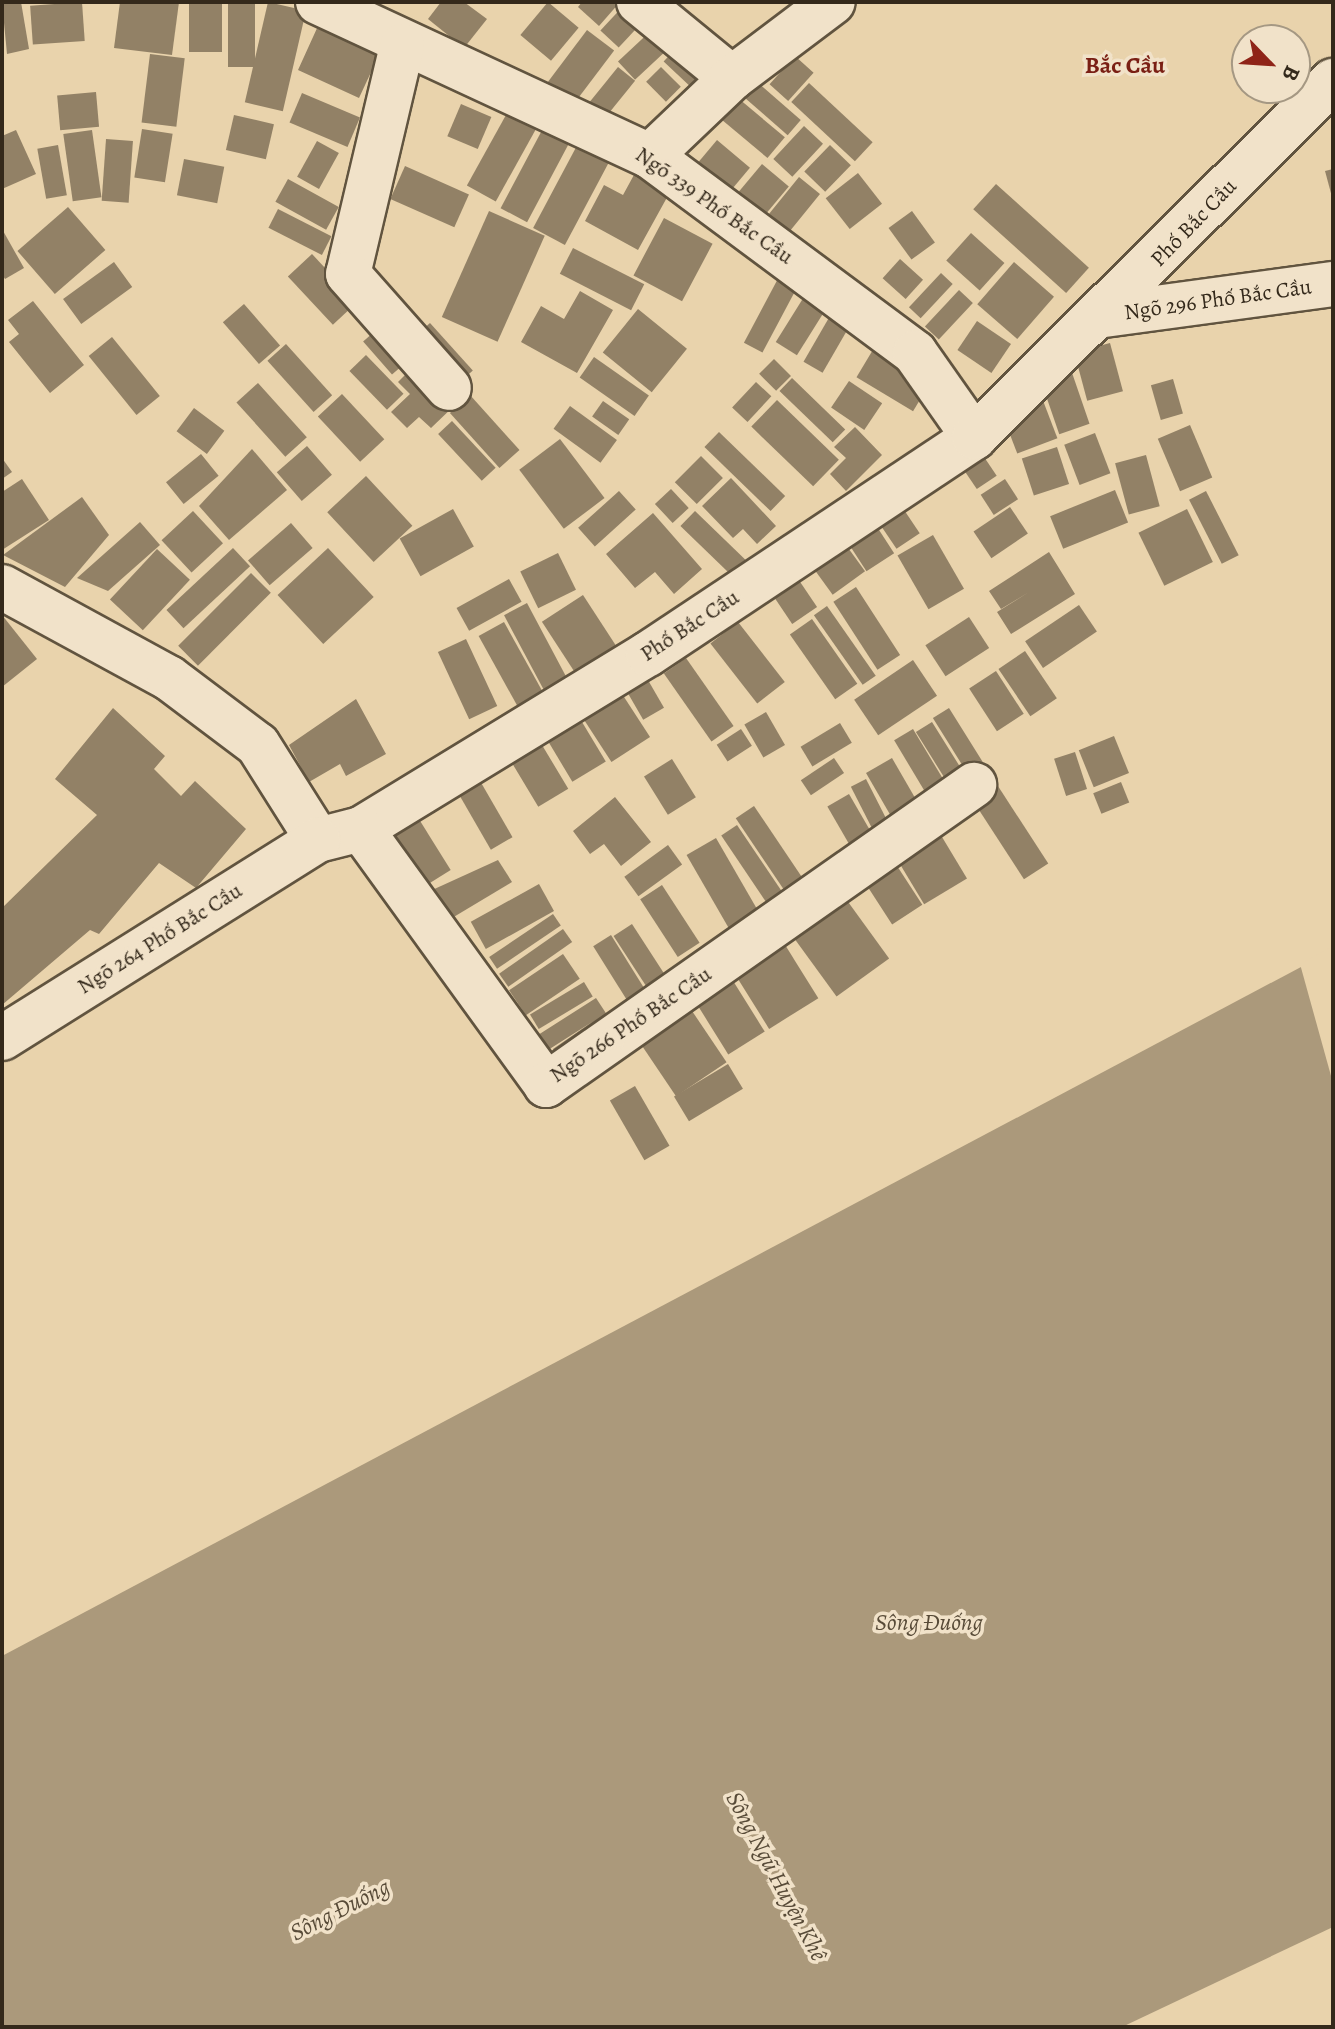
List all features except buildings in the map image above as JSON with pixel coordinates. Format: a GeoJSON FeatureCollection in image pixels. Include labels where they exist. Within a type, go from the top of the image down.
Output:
{"type":"FeatureCollection","features":[{"type":"Feature","properties":{"kind":"street","name":"Ngõ 339 Phố Bắc Cầu"},"geometry":{"type":"LineString","coordinates":[[318,2],[402,46],[650,156],[915,353],[974,437]]}},
{"type":"Feature","properties":{"kind":"street"},"geometry":{"type":"LineString","coordinates":[[639,2],[732,78]]}},
{"type":"Feature","properties":{"kind":"street"},"geometry":{"type":"LineString","coordinates":[[650,156],[732,78],[833,2]]}},
{"type":"Feature","properties":{"kind":"street"},"geometry":{"type":"LineString","coordinates":[[402,46],[348,274],[449,388]]}},
{"type":"Feature","properties":{"kind":"street","name":"Phố Bắc Cầu"},"geometry":{"type":"LineString","coordinates":[[318,840],[361,829],[648,654],[974,437],[1104,315],[1333,81]]}},
{"type":"Feature","properties":{"kind":"street","name":"Ngõ 296 Phố Bắc Cầu"},"geometry":{"type":"LineString","coordinates":[[1104,315],[1333,284]]}},
{"type":"Feature","properties":{"kind":"street"},"geometry":{"type":"LineString","coordinates":[[4,593],[169,678],[258,745],[318,840]]}},
{"type":"Feature","properties":{"kind":"street","name":"Ngõ 266 Phố Bắc Cầu"},"geometry":{"type":"LineString","coordinates":[[361,829],[546,1085],[974,785]]}},
{"type":"Feature","properties":{"kind":"street","name":"Ngõ 264 Phố Bắc Cầu"},"geometry":{"type":"LineString","coordinates":[[2,1038],[318,840]]}},
{"type":"Feature","properties":{"kind":"water","name":"Sông Đuống"},"geometry":{"type":"Polygon","coordinates":[[[1333,950],[1333,1927],[1122,2027],[2,2027],[2,1656],[1333,950]]]}},
{"type":"Feature","properties":{"kind":"pier"},"geometry":{"type":"Polygon","coordinates":[[[1333,946],[1333,1083],[1300,964],[1333,946]]]}},
{"type":"Feature","properties":{"kind":"district","name":"Bắc Cầu"},"geometry":{"type":"Point","coordinates":[1125,66]}},
{"type":"Feature","properties":{"kind":"water label","name":"Sông Ngũ Huyện Khê"},"geometry":{"type":"Point","coordinates":[776,1876]}}]}
